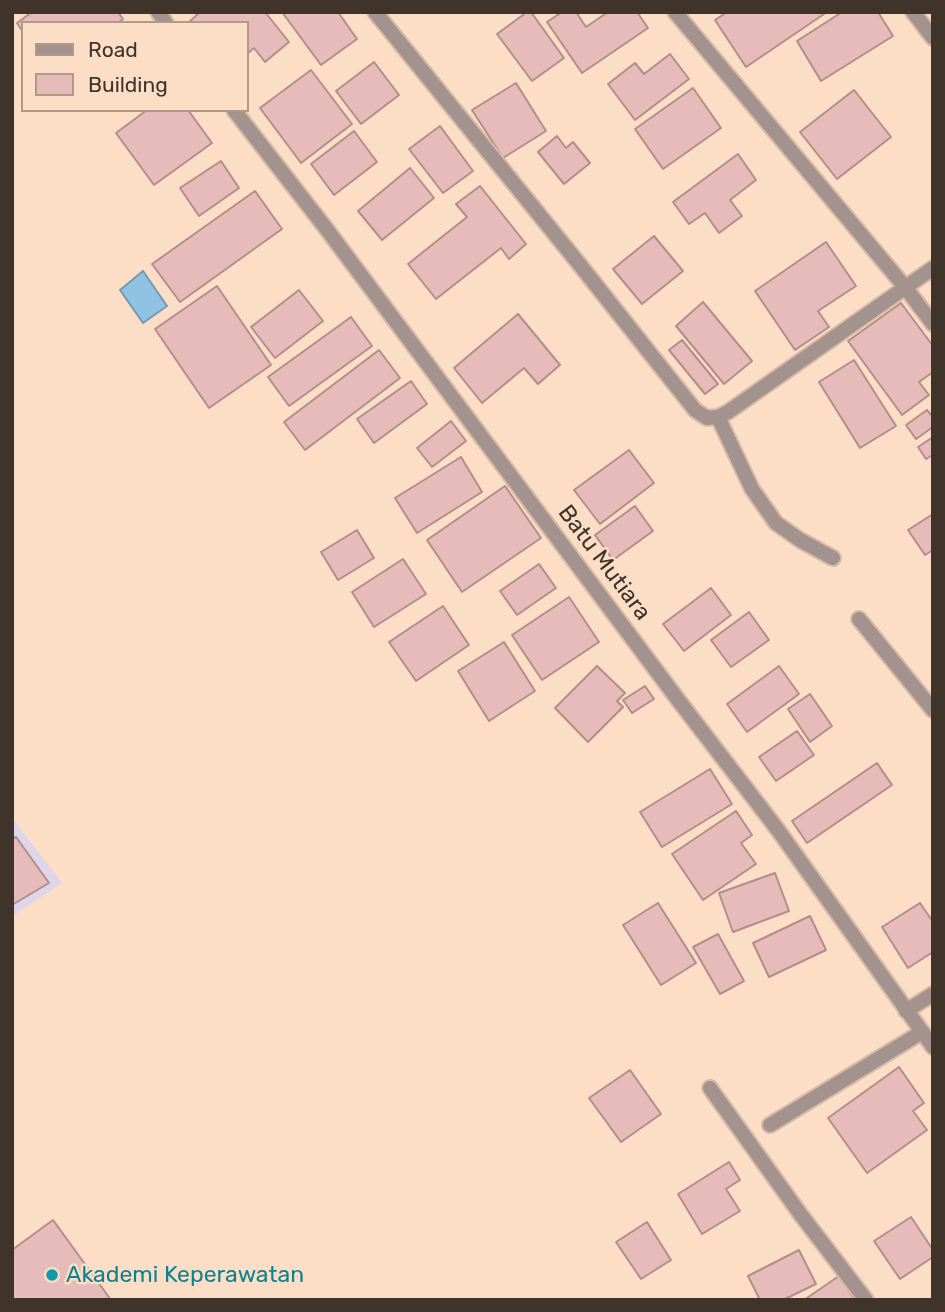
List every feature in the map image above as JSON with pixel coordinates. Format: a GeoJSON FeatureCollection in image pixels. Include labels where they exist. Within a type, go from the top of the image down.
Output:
{"type":"FeatureCollection","features":[{"type":"Feature","properties":{"kind":"street"},"geometry":{"type":"LineString","coordinates":[[375,12],[695,410],[707,418],[728,412],[933,268]]}},
{"type":"Feature","properties":{"kind":"street"},"geometry":{"type":"LineString","coordinates":[[675,12],[933,324]]}},
{"type":"Feature","properties":{"kind":"street"},"geometry":{"type":"LineString","coordinates":[[913,12],[933,38]]}},
{"type":"Feature","properties":{"kind":"street","name":"Batu Mutiara"},"geometry":{"type":"LineString","coordinates":[[236,112],[778,830],[933,1046]]}},
{"type":"Feature","properties":{"kind":"street"},"geometry":{"type":"LineString","coordinates":[[718,417],[752,489],[776,523],[833,558]]}},
{"type":"Feature","properties":{"kind":"street"},"geometry":{"type":"LineString","coordinates":[[859,619],[933,710]]}},
{"type":"Feature","properties":{"kind":"street"},"geometry":{"type":"LineString","coordinates":[[906,1011],[933,994]]}},
{"type":"Feature","properties":{"kind":"street"},"geometry":{"type":"LineString","coordinates":[[770,1125],[922,1032]]}},
{"type":"Feature","properties":{"kind":"street"},"geometry":{"type":"LineString","coordinates":[[710,1088],[801,1216],[866,1300]]}},
{"type":"Feature","properties":{"kind":"shaded area"},"geometry":{"type":"Polygon","coordinates":[[[12,818],[62,883],[12,916],[12,818]]]}},
{"type":"Feature","properties":{"kind":"water"},"geometry":{"type":"Polygon","coordinates":[[[143,271],[167,306],[143,323],[120,290],[143,271]]]}},
{"type":"Feature","properties":{"kind":"building"},"geometry":{"type":"Polygon","coordinates":[[[32,12],[118,12],[123,19],[21,21],[21,29],[17,23],[32,12]]]}},
{"type":"Feature","properties":{"kind":"building"},"geometry":{"type":"Polygon","coordinates":[[[200,12],[265,12],[289,42],[265,62],[254,48],[248,53],[248,21],[190,21],[200,12]]]}},
{"type":"Feature","properties":{"kind":"building"},"geometry":{"type":"Polygon","coordinates":[[[282,12],[338,12],[357,39],[321,65],[282,12]]]}},
{"type":"Feature","properties":{"kind":"building"},"geometry":{"type":"Polygon","coordinates":[[[527,12],[531,12],[564,58],[532,81],[497,34],[527,12]]]}},
{"type":"Feature","properties":{"kind":"building"},"geometry":{"type":"Polygon","coordinates":[[[562,12],[576,12],[586,27],[608,12],[637,12],[648,28],[582,73],[547,22],[562,12]]]}},
{"type":"Feature","properties":{"kind":"building"},"geometry":{"type":"Polygon","coordinates":[[[727,12],[827,12],[746,67],[715,20],[727,12]]]}},
{"type":"Feature","properties":{"kind":"building"},"geometry":{"type":"Polygon","coordinates":[[[842,12],[878,12],[893,36],[821,81],[797,41],[842,12]]]}},
{"type":"Feature","properties":{"kind":"building"},"geometry":{"type":"Polygon","coordinates":[[[670,54],[689,79],[635,120],[608,84],[635,63],[644,74],[670,54]]]}},
{"type":"Feature","properties":{"kind":"building"},"geometry":{"type":"Polygon","coordinates":[[[374,62],[399,95],[361,124],[336,91],[374,62]]]}},
{"type":"Feature","properties":{"kind":"building"},"geometry":{"type":"Polygon","coordinates":[[[311,70],[352,124],[301,163],[260,108],[311,70]]]}},
{"type":"Feature","properties":{"kind":"building"},"geometry":{"type":"Polygon","coordinates":[[[516,83],[546,131],[503,158],[472,110],[516,83]]]}},
{"type":"Feature","properties":{"kind":"building"},"geometry":{"type":"Polygon","coordinates":[[[693,88],[721,128],[663,169],[635,129],[693,88]]]}},
{"type":"Feature","properties":{"kind":"building"},"geometry":{"type":"Polygon","coordinates":[[[854,90],[891,137],[837,179],[800,132],[854,90]]]}},
{"type":"Feature","properties":{"kind":"building"},"geometry":{"type":"Polygon","coordinates":[[[144,112],[189,112],[212,143],[154,185],[116,133],[144,112]]]}},
{"type":"Feature","properties":{"kind":"building"},"geometry":{"type":"Polygon","coordinates":[[[440,126],[473,171],[443,193],[409,149],[440,126]]]}},
{"type":"Feature","properties":{"kind":"building"},"geometry":{"type":"Polygon","coordinates":[[[354,131],[377,162],[334,195],[311,164],[354,131]]]}},
{"type":"Feature","properties":{"kind":"building"},"geometry":{"type":"Polygon","coordinates":[[[557,136],[566,148],[573,142],[590,163],[564,184],[538,152],[557,136]]]}},
{"type":"Feature","properties":{"kind":"building"},"geometry":{"type":"Polygon","coordinates":[[[738,154],[756,180],[730,200],[742,216],[719,233],[705,213],[689,224],[673,202],[738,154]]]}},
{"type":"Feature","properties":{"kind":"building"},"geometry":{"type":"Polygon","coordinates":[[[221,161],[239,188],[199,216],[180,188],[221,161]]]}},
{"type":"Feature","properties":{"kind":"building"},"geometry":{"type":"Polygon","coordinates":[[[410,168],[434,198],[382,240],[358,211],[410,168]]]}},
{"type":"Feature","properties":{"kind":"building"},"geometry":{"type":"Polygon","coordinates":[[[480,186],[526,244],[509,259],[501,248],[436,299],[408,264],[467,217],[456,204],[480,186]]]}},
{"type":"Feature","properties":{"kind":"building"},"geometry":{"type":"Polygon","coordinates":[[[255,191],[282,229],[180,302],[152,264],[255,191]]]}},
{"type":"Feature","properties":{"kind":"building"},"geometry":{"type":"Polygon","coordinates":[[[654,236],[683,271],[642,304],[613,269],[654,236]]]}},
{"type":"Feature","properties":{"kind":"building"},"geometry":{"type":"Polygon","coordinates":[[[826,242],[856,286],[818,311],[829,327],[795,350],[755,291],[826,242]]]}},
{"type":"Feature","properties":{"kind":"building"},"geometry":{"type":"Polygon","coordinates":[[[217,286],[271,365],[209,408],[155,329],[217,286]]]}},
{"type":"Feature","properties":{"kind":"building"},"geometry":{"type":"Polygon","coordinates":[[[299,290],[323,321],[275,358],[251,327],[299,290]]]}},
{"type":"Feature","properties":{"kind":"building"},"geometry":{"type":"Polygon","coordinates":[[[703,302],[752,361],[724,384],[676,326],[703,302]]]}},
{"type":"Feature","properties":{"kind":"building"},"geometry":{"type":"Polygon","coordinates":[[[901,303],[933,346],[933,372],[919,382],[929,395],[902,415],[848,341],[901,303]]]}},
{"type":"Feature","properties":{"kind":"building"},"geometry":{"type":"Polygon","coordinates":[[[518,314],[560,365],[538,384],[524,368],[482,403],[454,368],[518,314]]]}},
{"type":"Feature","properties":{"kind":"building"},"geometry":{"type":"Polygon","coordinates":[[[351,317],[372,346],[289,406],[268,377],[351,317]]]}},
{"type":"Feature","properties":{"kind":"building"},"geometry":{"type":"Polygon","coordinates":[[[682,340],[718,384],[705,394],[669,350],[682,340]]]}},
{"type":"Feature","properties":{"kind":"building"},"geometry":{"type":"Polygon","coordinates":[[[379,350],[400,378],[305,450],[284,422],[379,350]]]}},
{"type":"Feature","properties":{"kind":"building"},"geometry":{"type":"Polygon","coordinates":[[[854,360],[896,426],[860,448],[819,382],[854,360]]]}},
{"type":"Feature","properties":{"kind":"building"},"geometry":{"type":"Polygon","coordinates":[[[411,381],[427,404],[374,443],[357,419],[411,381]]]}},
{"type":"Feature","properties":{"kind":"building"},"geometry":{"type":"Polygon","coordinates":[[[927,410],[933,417],[933,427],[916,439],[906,425],[927,410]]]}},
{"type":"Feature","properties":{"kind":"building"},"geometry":{"type":"Polygon","coordinates":[[[451,421],[466,441],[432,467],[417,448],[451,421]]]}},
{"type":"Feature","properties":{"kind":"building"},"geometry":{"type":"Polygon","coordinates":[[[933,437],[933,455],[926,459],[918,447],[933,437]]]}},
{"type":"Feature","properties":{"kind":"building"},"geometry":{"type":"Polygon","coordinates":[[[629,450],[654,483],[600,524],[574,490],[629,450]]]}},
{"type":"Feature","properties":{"kind":"building"},"geometry":{"type":"Polygon","coordinates":[[[461,457],[482,492],[417,533],[395,498],[461,457]]]}},
{"type":"Feature","properties":{"kind":"building"},"geometry":{"type":"Polygon","coordinates":[[[505,486],[541,538],[462,592],[427,540],[505,486]]]}},
{"type":"Feature","properties":{"kind":"building"},"geometry":{"type":"Polygon","coordinates":[[[635,506],[653,531],[613,560],[595,535],[635,506]]]}},
{"type":"Feature","properties":{"kind":"building"},"geometry":{"type":"Polygon","coordinates":[[[933,514],[933,550],[925,555],[908,530],[933,514]]]}},
{"type":"Feature","properties":{"kind":"building"},"geometry":{"type":"Polygon","coordinates":[[[357,530],[374,558],[338,580],[321,552],[357,530]]]}},
{"type":"Feature","properties":{"kind":"building"},"geometry":{"type":"Polygon","coordinates":[[[403,559],[426,594],[374,627],[352,592],[403,559]]]}},
{"type":"Feature","properties":{"kind":"building"},"geometry":{"type":"Polygon","coordinates":[[[539,564],[556,588],[517,615],[500,591],[539,564]]]}},
{"type":"Feature","properties":{"kind":"building"},"geometry":{"type":"Polygon","coordinates":[[[711,588],[731,615],[684,651],[663,624],[711,588]]]}},
{"type":"Feature","properties":{"kind":"building"},"geometry":{"type":"Polygon","coordinates":[[[569,597],[599,642],[542,680],[512,635],[569,597]]]}},
{"type":"Feature","properties":{"kind":"building"},"geometry":{"type":"Polygon","coordinates":[[[443,606],[469,645],[416,681],[389,642],[443,606]]]}},
{"type":"Feature","properties":{"kind":"building"},"geometry":{"type":"Polygon","coordinates":[[[749,612],[769,640],[731,667],[711,640],[749,612]]]}},
{"type":"Feature","properties":{"kind":"building"},"geometry":{"type":"Polygon","coordinates":[[[504,642],[535,691],[489,721],[458,671],[504,642]]]}},
{"type":"Feature","properties":{"kind":"building"},"geometry":{"type":"Polygon","coordinates":[[[597,666],[625,693],[617,701],[623,707],[588,742],[555,708],[597,666]]]}},
{"type":"Feature","properties":{"kind":"building"},"geometry":{"type":"Polygon","coordinates":[[[779,666],[799,694],[747,732],[727,704],[779,666]]]}},
{"type":"Feature","properties":{"kind":"building"},"geometry":{"type":"Polygon","coordinates":[[[645,686],[654,699],[632,713],[623,700],[645,686]]]}},
{"type":"Feature","properties":{"kind":"building"},"geometry":{"type":"Polygon","coordinates":[[[810,694],[832,726],[810,742],[788,709],[810,694]]]}},
{"type":"Feature","properties":{"kind":"building"},"geometry":{"type":"Polygon","coordinates":[[[797,731],[814,755],[776,781],[759,757],[797,731]]]}},
{"type":"Feature","properties":{"kind":"building"},"geometry":{"type":"Polygon","coordinates":[[[877,763],[892,785],[807,843],[792,821],[877,763]]]}},
{"type":"Feature","properties":{"kind":"building"},"geometry":{"type":"Polygon","coordinates":[[[710,769],[732,804],[662,847],[640,812],[710,769]]]}},
{"type":"Feature","properties":{"kind":"building"},"geometry":{"type":"Polygon","coordinates":[[[736,811],[752,835],[741,843],[756,864],[703,900],[672,854],[736,811]]]}},
{"type":"Feature","properties":{"kind":"building"},"geometry":{"type":"Polygon","coordinates":[[[16,837],[49,883],[12,905],[12,839],[16,837]]]}},
{"type":"Feature","properties":{"kind":"building"},"geometry":{"type":"Polygon","coordinates":[[[775,873],[789,911],[733,932],[719,893],[775,873]]]}},
{"type":"Feature","properties":{"kind":"building"},"geometry":{"type":"Polygon","coordinates":[[[658,903],[696,963],[661,985],[623,925],[658,903]]]}},
{"type":"Feature","properties":{"kind":"building"},"geometry":{"type":"Polygon","coordinates":[[[920,903],[933,922],[933,952],[908,968],[882,927],[920,903]]]}},
{"type":"Feature","properties":{"kind":"building"},"geometry":{"type":"Polygon","coordinates":[[[810,916],[826,950],[769,977],[753,943],[810,916]]]}},
{"type":"Feature","properties":{"kind":"building"},"geometry":{"type":"Polygon","coordinates":[[[718,934],[744,981],[720,994],[693,947],[718,934]]]}},
{"type":"Feature","properties":{"kind":"building"},"geometry":{"type":"Polygon","coordinates":[[[899,1067],[924,1103],[913,1111],[927,1130],[867,1173],[828,1118],[899,1067]]]}},
{"type":"Feature","properties":{"kind":"building"},"geometry":{"type":"Polygon","coordinates":[[[630,1070],[661,1114],[621,1142],[589,1098],[630,1070]]]}},
{"type":"Feature","properties":{"kind":"building"},"geometry":{"type":"Polygon","coordinates":[[[729,1162],[740,1180],[726,1189],[740,1211],[702,1234],[678,1194],[729,1162]]]}},
{"type":"Feature","properties":{"kind":"building"},"geometry":{"type":"Polygon","coordinates":[[[911,1217],[933,1250],[933,1257],[900,1279],[874,1241],[911,1217]]]}},
{"type":"Feature","properties":{"kind":"building","name":"Akademi Keperawatan"},"geometry":{"type":"Polygon","coordinates":[[[53,1220],[111,1300],[12,1300],[12,1250],[53,1220]]]}},
{"type":"Feature","properties":{"kind":"building"},"geometry":{"type":"Polygon","coordinates":[[[647,1222],[671,1260],[641,1279],[616,1242],[647,1222]]]}},
{"type":"Feature","properties":{"kind":"building"},"geometry":{"type":"Polygon","coordinates":[[[799,1250],[816,1284],[783,1300],[760,1300],[748,1276],[799,1250]]]}},
{"type":"Feature","properties":{"kind":"building"},"geometry":{"type":"Polygon","coordinates":[[[839,1276],[855,1300],[804,1300],[839,1276]]]}},
{"type":"Feature","properties":{"kind":"place","name":"Akademi Keperawatan"},"geometry":{"type":"Point","coordinates":[52,1275]}}]}
